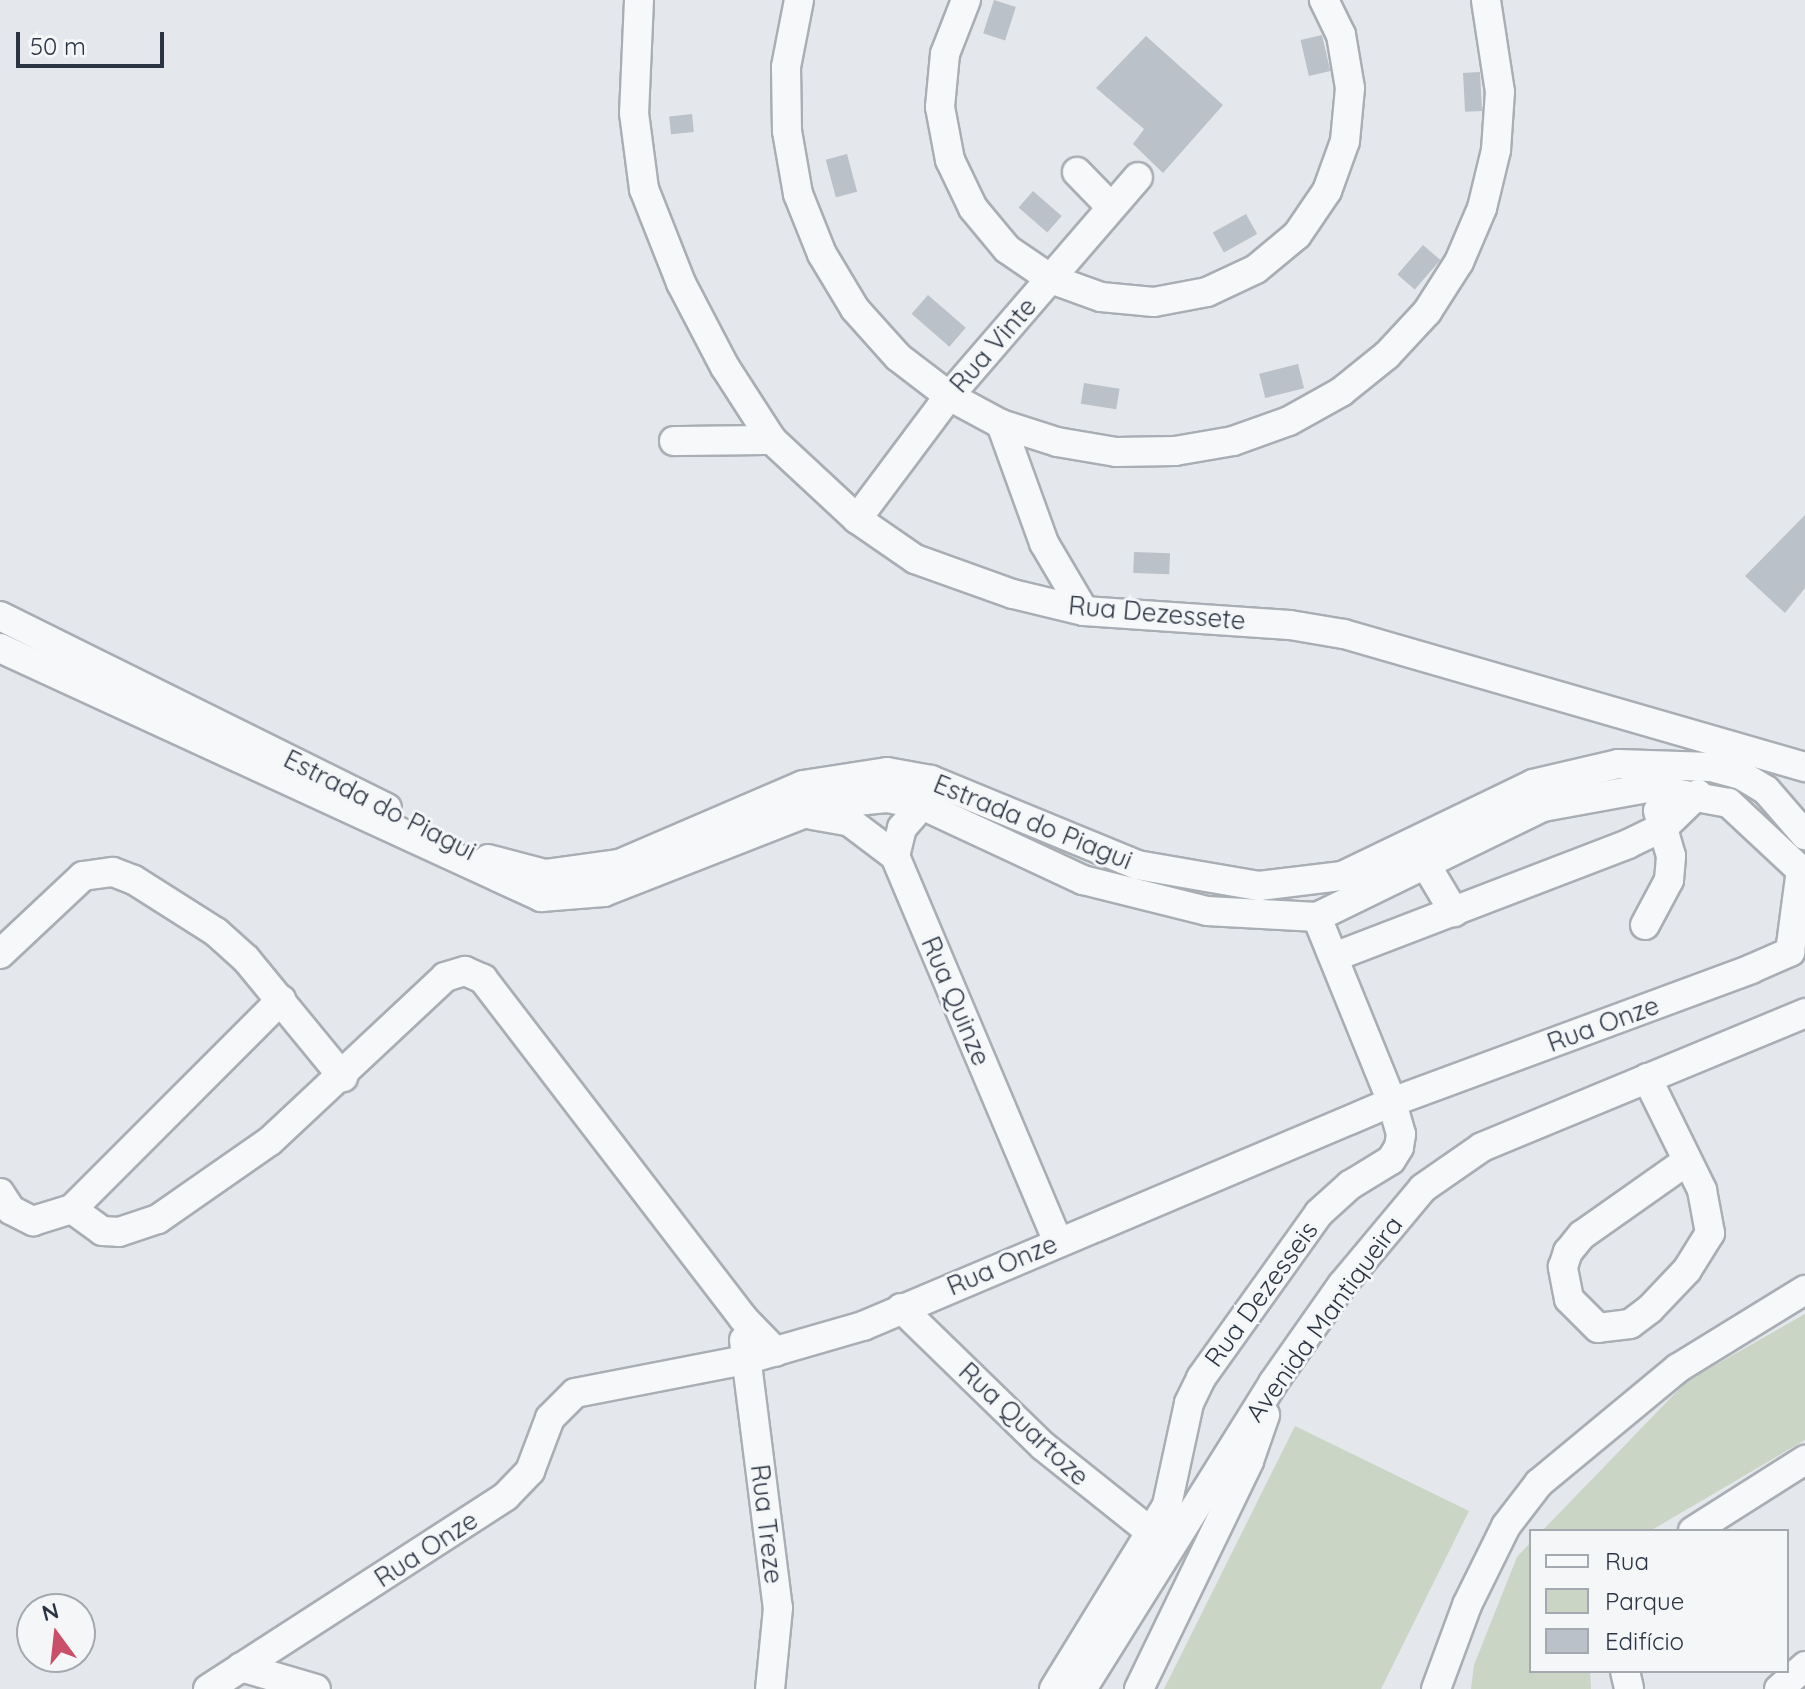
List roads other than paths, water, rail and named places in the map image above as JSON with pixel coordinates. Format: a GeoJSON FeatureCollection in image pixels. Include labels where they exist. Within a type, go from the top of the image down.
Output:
{"type":"FeatureCollection","features":[{"type":"Feature","properties":{"kind":"street","name":"Rua Dezessete"},"geometry":{"type":"LineString","coordinates":[[639,0],[634,113],[644,189],[681,283],[725,367],[772,440],[857,519],[915,559],[960,577],[1084,611],[1290,625],[1344,634],[1805,767]]}},
{"type":"Feature","properties":{"kind":"street"},"geometry":{"type":"LineString","coordinates":[[799,0],[786,67],[787,131],[798,194],[822,254],[855,309],[898,357],[949,396],[1001,424],[1057,442],[1116,452],[1175,451],[1218,443],[1289,421],[1341,392],[1387,355],[1427,312],[1459,262],[1482,208],[1496,150],[1500,92],[1486,0]]}},
{"type":"Feature","properties":{"kind":"street"},"geometry":{"type":"LineString","coordinates":[[966,0],[945,54],[940,107],[950,160],[973,208],[1007,249],[1051,279],[1101,297],[1154,302],[1207,292],[1256,269],[1297,235],[1327,191],[1345,141],[1350,88],[1341,35],[1324,0]]}},
{"type":"Feature","properties":{"kind":"street"},"geometry":{"type":"LineString","coordinates":[[1077,172],[1111,207]]}},
{"type":"Feature","properties":{"kind":"street","name":"Rua Vinte"},"geometry":{"type":"LineString","coordinates":[[857,519],[949,396],[1138,177]]}},
{"type":"Feature","properties":{"kind":"street"},"geometry":{"type":"LineString","coordinates":[[1001,424],[1044,543],[1084,611]]}},
{"type":"Feature","properties":{"kind":"street"},"geometry":{"type":"LineString","coordinates":[[674,441],[772,440]]}},
{"type":"Feature","properties":{"kind":"street","name":"Estrada do Piagui"},"geometry":{"type":"LineString","coordinates":[[0,616],[502,866],[545,874],[619,864],[803,785],[887,772],[931,780],[1137,865],[1259,886],[1342,876],[1533,784],[1618,764],[1711,767],[1741,775],[1766,790],[1805,835]]}},
{"type":"Feature","properties":{"kind":"street"},"geometry":{"type":"LineString","coordinates":[[0,648],[541,897],[604,892],[803,814],[862,799],[922,805],[1083,880],[1142,899],[1207,911],[1317,917],[1543,807],[1647,788],[1698,794],[1729,803],[1803,872]]}},
{"type":"Feature","properties":{"kind":"street"},"geometry":{"type":"LineString","coordinates":[[1645,925],[1669,880],[1665,826],[1647,788]]}},
{"type":"Feature","properties":{"kind":"street"},"geometry":{"type":"LineString","coordinates":[[1334,957],[1665,826],[1698,794]]}},
{"type":"Feature","properties":{"kind":"street"},"geometry":{"type":"LineString","coordinates":[[803,814],[850,822],[895,856],[902,828],[922,805]]}},
{"type":"Feature","properties":{"kind":"street","name":"Rua Quinze"},"geometry":{"type":"LineString","coordinates":[[895,856],[1058,1242]]}},
{"type":"Feature","properties":{"kind":"street"},"geometry":{"type":"LineString","coordinates":[[1426,865],[1454,912]]}},
{"type":"Feature","properties":{"kind":"street"},"geometry":{"type":"LineString","coordinates":[[0,954],[83,876],[113,872],[175,903],[216,932],[281,1000],[343,1077]]}},
{"type":"Feature","properties":{"kind":"street","name":"Rua Onze"},"geometry":{"type":"LineString","coordinates":[[208,1689],[506,1496],[530,1471],[550,1418],[575,1393],[745,1360],[863,1326],[1392,1102],[1798,950],[1803,872]]}},
{"type":"Feature","properties":{"kind":"street","name":"Rua Dezesseis"},"geometry":{"type":"LineString","coordinates":[[1054,1689],[1152,1533],[1175,1482],[1182,1432],[1201,1378],[1319,1213],[1350,1185],[1391,1160],[1401,1134],[1392,1102],[1317,917]]}},
{"type":"Feature","properties":{"kind":"street"},"geometry":{"type":"LineString","coordinates":[[72,1209],[102,1231],[119,1232],[158,1219],[231,1171],[343,1077],[445,977],[474,973],[743,1318],[776,1352]]}},
{"type":"Feature","properties":{"kind":"street"},"geometry":{"type":"LineString","coordinates":[[0,1193],[11,1210],[33,1221],[72,1209],[281,1000]]}},
{"type":"Feature","properties":{"kind":"street","name":"Avenida Mantiqueira"},"geometry":{"type":"LineString","coordinates":[[1082,1689],[1273,1383],[1342,1285],[1423,1188],[1482,1147],[1805,1013]]}},
{"type":"Feature","properties":{"kind":"street"},"geometry":{"type":"LineString","coordinates":[[1647,1078],[1687,1161],[1710,1213],[1702,1250],[1630,1324],[1598,1328],[1569,1299],[1563,1267],[1568,1252],[1582,1235],[1687,1161]]}},
{"type":"Feature","properties":{"kind":"street"},"geometry":{"type":"LineString","coordinates":[[1436,1689],[1467,1605],[1506,1526],[1539,1483],[1678,1368],[1805,1290]]}},
{"type":"Feature","properties":{"kind":"street","name":"Rua Quartoze"},"geometry":{"type":"LineString","coordinates":[[901,1308],[1043,1446],[1152,1533]]}},
{"type":"Feature","properties":{"kind":"street","name":"Rua Treze"},"geometry":{"type":"LineString","coordinates":[[743,1318],[745,1360],[778,1608],[770,1689]]}},
{"type":"Feature","properties":{"kind":"street"},"geometry":{"type":"LineString","coordinates":[[1139,1689],[1249,1461],[1273,1383]]}},
{"type":"Feature","properties":{"kind":"street"},"geometry":{"type":"LineString","coordinates":[[1696,1529],[1805,1460]]}},
{"type":"Feature","properties":{"kind":"street"},"geometry":{"type":"LineString","coordinates":[[241,1667],[316,1689]]}}]}
